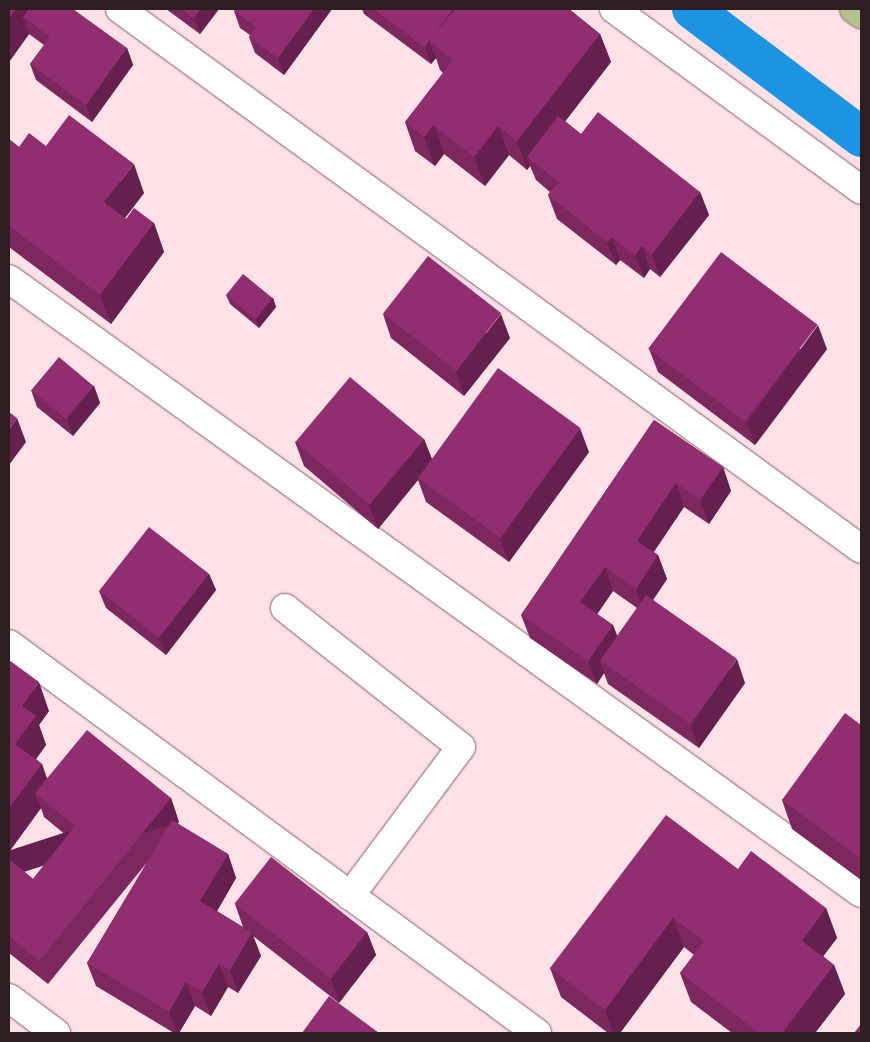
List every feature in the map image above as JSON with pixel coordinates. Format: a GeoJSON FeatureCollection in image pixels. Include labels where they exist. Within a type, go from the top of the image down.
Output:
{"type":"FeatureCollection","features":[{"type":"Feature","properties":{"kind":"main road"},"geometry":{"type":"LineString","coordinates":[[854,9],[861,14]]}},
{"type":"Feature","properties":{"kind":"street"},"geometry":{"type":"LineString","coordinates":[[120,9],[861,549]]}},
{"type":"Feature","properties":{"kind":"street"},"geometry":{"type":"LineString","coordinates":[[614,9],[861,190]]}},
{"type":"Feature","properties":{"kind":"street"},"geometry":{"type":"LineString","coordinates":[[9,279],[861,893]]}},
{"type":"Feature","properties":{"kind":"street"},"geometry":{"type":"LineString","coordinates":[[285,608],[461,747],[350,896]]}},
{"type":"Feature","properties":{"kind":"street"},"geometry":{"type":"LineString","coordinates":[[9,644],[537,1033]]}},
{"type":"Feature","properties":{"kind":"street"},"geometry":{"type":"LineString","coordinates":[[9,998],[56,1033]]}},
{"type":"Feature","properties":{"kind":"building"},"geometry":{"type":"Polygon","coordinates":[[[9,9],[16,9],[9,18],[9,9]]]}},
{"type":"Feature","properties":{"kind":"building"},"geometry":{"type":"Polygon","coordinates":[[[29,9],[73,9],[127,48],[86,105],[30,64],[50,37],[23,17],[29,9]]]}},
{"type":"Feature","properties":{"kind":"building"},"geometry":{"type":"Polygon","coordinates":[[[182,9],[201,9],[194,18],[182,9]]]}},
{"type":"Feature","properties":{"kind":"building"},"geometry":{"type":"Polygon","coordinates":[[[236,9],[314,9],[278,58],[249,37],[256,27],[234,11],[236,9]]]}},
{"type":"Feature","properties":{"kind":"building"},"geometry":{"type":"Polygon","coordinates":[[[373,9],[453,9],[425,47],[373,9]]]}},
{"type":"Feature","properties":{"kind":"building"},"geometry":{"type":"Polygon","coordinates":[[[455,9],[569,9],[600,34],[517,141],[498,126],[474,157],[434,125],[424,137],[405,122],[453,60],[429,41],[455,9]]]}},
{"type":"Feature","properties":{"kind":"building"},"geometry":{"type":"Polygon","coordinates":[[[598,112],[700,192],[652,254],[642,246],[635,255],[612,237],[607,242],[548,195],[559,182],[527,157],[558,116],[581,134],[598,112]]]}},
{"type":"Feature","properties":{"kind":"building"},"geometry":{"type":"Polygon","coordinates":[[[69,115],[134,164],[104,202],[126,219],[134,208],[154,223],[100,295],[9,226],[9,139],[19,147],[29,133],[46,146],[69,115]]]}},
{"type":"Feature","properties":{"kind":"building"},"geometry":{"type":"Polygon","coordinates":[[[721,252],[818,325],[745,421],[648,349],[721,252]]]}},
{"type":"Feature","properties":{"kind":"building"},"geometry":{"type":"Polygon","coordinates":[[[428,256],[501,313],[456,371],[383,314],[428,256]]]}},
{"type":"Feature","properties":{"kind":"building"},"geometry":{"type":"Polygon","coordinates":[[[243,274],[273,298],[256,319],[226,295],[243,274]]]}},
{"type":"Feature","properties":{"kind":"building"},"geometry":{"type":"Polygon","coordinates":[[[59,357],[93,386],[66,419],[31,390],[59,357]]]}},
{"type":"Feature","properties":{"kind":"building"},"geometry":{"type":"Polygon","coordinates":[[[498,368],[581,428],[501,538],[418,478],[498,368]]]}},
{"type":"Feature","properties":{"kind":"building"},"geometry":{"type":"Polygon","coordinates":[[[350,377],[424,439],[370,504],[295,442],[350,377]]]}},
{"type":"Feature","properties":{"kind":"building"},"geometry":{"type":"Polygon","coordinates":[[[9,412],[17,418],[9,430],[9,412]]]}},
{"type":"Feature","properties":{"kind":"building"},"geometry":{"type":"Polygon","coordinates":[[[654,420],[723,467],[700,500],[676,483],[637,541],[658,555],[636,589],[605,567],[580,602],[613,625],[588,661],[521,615],[654,420]]]}},
{"type":"Feature","properties":{"kind":"building"},"geometry":{"type":"Polygon","coordinates":[[[149,527],[209,574],[159,638],[99,591],[149,527]]]}},
{"type":"Feature","properties":{"kind":"building"},"geometry":{"type":"Polygon","coordinates":[[[646,595],[737,659],[691,724],[600,661],[646,595]]]}},
{"type":"Feature","properties":{"kind":"building"},"geometry":{"type":"Polygon","coordinates":[[[9,660],[39,682],[22,706],[36,716],[15,744],[42,764],[9,808],[9,660]]]}},
{"type":"Feature","properties":{"kind":"building"},"geometry":{"type":"Polygon","coordinates":[[[845,713],[861,725],[861,859],[782,800],[845,713]]]}},
{"type":"Feature","properties":{"kind":"building"},"geometry":{"type":"Polygon","coordinates":[[[87,730],[171,798],[39,961],[9,936],[9,859],[33,879],[75,826],[35,793],[87,730]]]}},
{"type":"Feature","properties":{"kind":"building"},"geometry":{"type":"Polygon","coordinates":[[[666,815],[738,869],[751,851],[826,908],[802,941],[834,965],[782,1033],[759,1033],[680,973],[704,941],[673,918],[605,1010],[550,968],[666,815]]]}},
{"type":"Feature","properties":{"kind":"building"},"geometry":{"type":"Polygon","coordinates":[[[172,820],[228,854],[200,901],[252,933],[230,970],[219,964],[202,992],[186,982],[169,1012],[87,963],[172,820]]]}},
{"type":"Feature","properties":{"kind":"building"},"geometry":{"type":"Polygon","coordinates":[[[271,857],[367,932],[331,979],[235,903],[271,857]]]}},
{"type":"Feature","properties":{"kind":"building"},"geometry":{"type":"Polygon","coordinates":[[[329,996],[379,1033],[302,1033],[329,996]]]}},
{"type":"Feature","properties":{"kind":"building"},"geometry":{"type":"Polygon","coordinates":[[[861,1024],[861,1033],[854,1033],[861,1024]]]}},
{"type":"Feature","properties":{"kind":"waterway"},"geometry":{"type":"LineString","coordinates":[[692,9],[861,137]]}}]}
